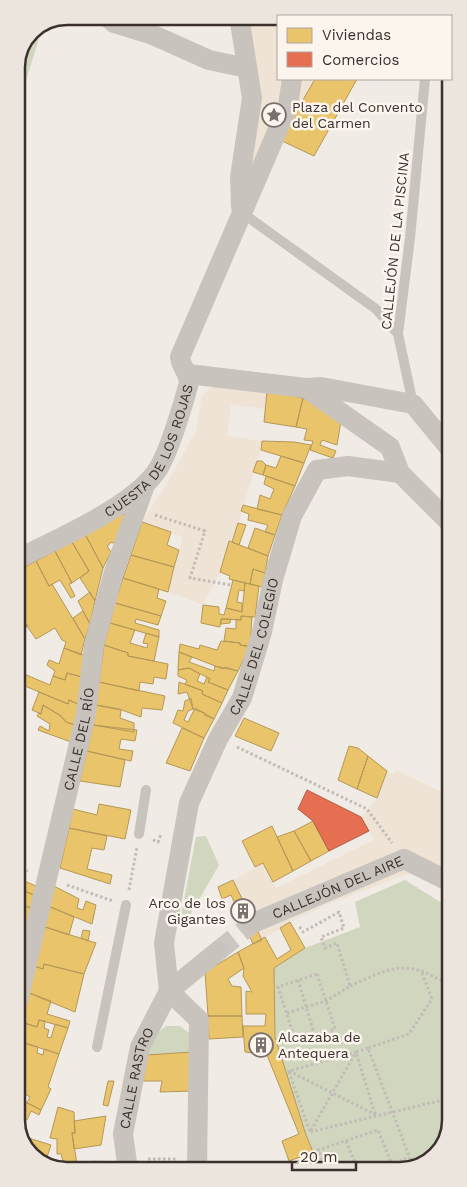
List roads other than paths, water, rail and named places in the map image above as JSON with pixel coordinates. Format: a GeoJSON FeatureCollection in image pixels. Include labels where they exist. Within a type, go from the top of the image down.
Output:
{"type":"FeatureCollection","features":[{"type":"Feature","properties":{"kind":"street"},"geometry":{"type":"LineString","coordinates":[[124,25],[209,60],[247,68]]}},
{"type":"Feature","properties":{"kind":"street"},"geometry":{"type":"LineString","coordinates":[[240,25],[252,98],[240,178],[241,212]]}},
{"type":"Feature","properties":{"kind":"street"},"geometry":{"type":"LineString","coordinates":[[241,212],[288,106],[292,80]]}},
{"type":"Feature","properties":{"kind":"street","name":"CUESTA DE LOS ROJAS"},"geometry":{"type":"LineString","coordinates":[[25,555],[65,536],[122,502],[157,472],[170,441],[187,390],[188,374],[182,367],[180,357],[241,212]]}},
{"type":"Feature","properties":{"kind":"street"},"geometry":{"type":"LineString","coordinates":[[188,374],[306,388],[321,386],[413,404],[442,439]]}},
{"type":"Feature","properties":{"kind":"street"},"geometry":{"type":"LineString","coordinates":[[306,388],[390,447],[400,473],[442,515]]}},
{"type":"Feature","properties":{"kind":"street","name":"CALLE DEL COLEGIO"},"geometry":{"type":"LineString","coordinates":[[169,991],[164,944],[189,803],[218,738],[242,698],[262,632],[273,580],[292,516],[317,470],[348,466],[400,473]]}},
{"type":"Feature","properties":{"kind":"street","name":"CALLE DEL RÍO"},"geometry":{"type":"LineString","coordinates":[[25,973],[86,714],[94,645],[114,572],[147,481]]}},
{"type":"Feature","properties":{"kind":"street","name":"CALLEJÓN DEL AIRE"},"geometry":{"type":"LineString","coordinates":[[253,923],[404,859],[442,878]]}},
{"type":"Feature","properties":{"kind":"street"},"geometry":{"type":"LineString","coordinates":[[197,1162],[199,1020],[169,991],[218,951]]}},
{"type":"Feature","properties":{"kind":"street","name":"CALLE RASTRO"},"geometry":{"type":"LineString","coordinates":[[127,1162],[123,1134],[140,1047],[169,991]]}},
{"type":"Feature","properties":{"kind":"lane","name":"CALLEJÓN DE LA PISCINA"},"geometry":{"type":"LineString","coordinates":[[413,404],[398,334],[410,238],[425,80]]}},
{"type":"Feature","properties":{"kind":"lane"},"geometry":{"type":"LineString","coordinates":[[241,212],[376,308],[398,334]]}},
{"type":"Feature","properties":{"kind":"lane"},"geometry":{"type":"LineString","coordinates":[[139,834],[146,790]]}},
{"type":"Feature","properties":{"kind":"lane"},"geometry":{"type":"LineString","coordinates":[[97,1047],[126,905]]}},
{"type":"Feature","properties":{"kind":"tunnel"},"geometry":{"type":"LineString","coordinates":[[218,951],[253,923]]}},
{"type":"Feature","properties":{"kind":"place","name":"Plaza del Convento del Carmen"},"geometry":{"type":"Point","coordinates":[274,115]}},
{"type":"Feature","properties":{"kind":"place","name":"Arco de los Gigantes"},"geometry":{"type":"Point","coordinates":[243,911]}},
{"type":"Feature","properties":{"kind":"place","name":"Alcazaba de Antequera"},"geometry":{"type":"Point","coordinates":[261,1045]}}]}
